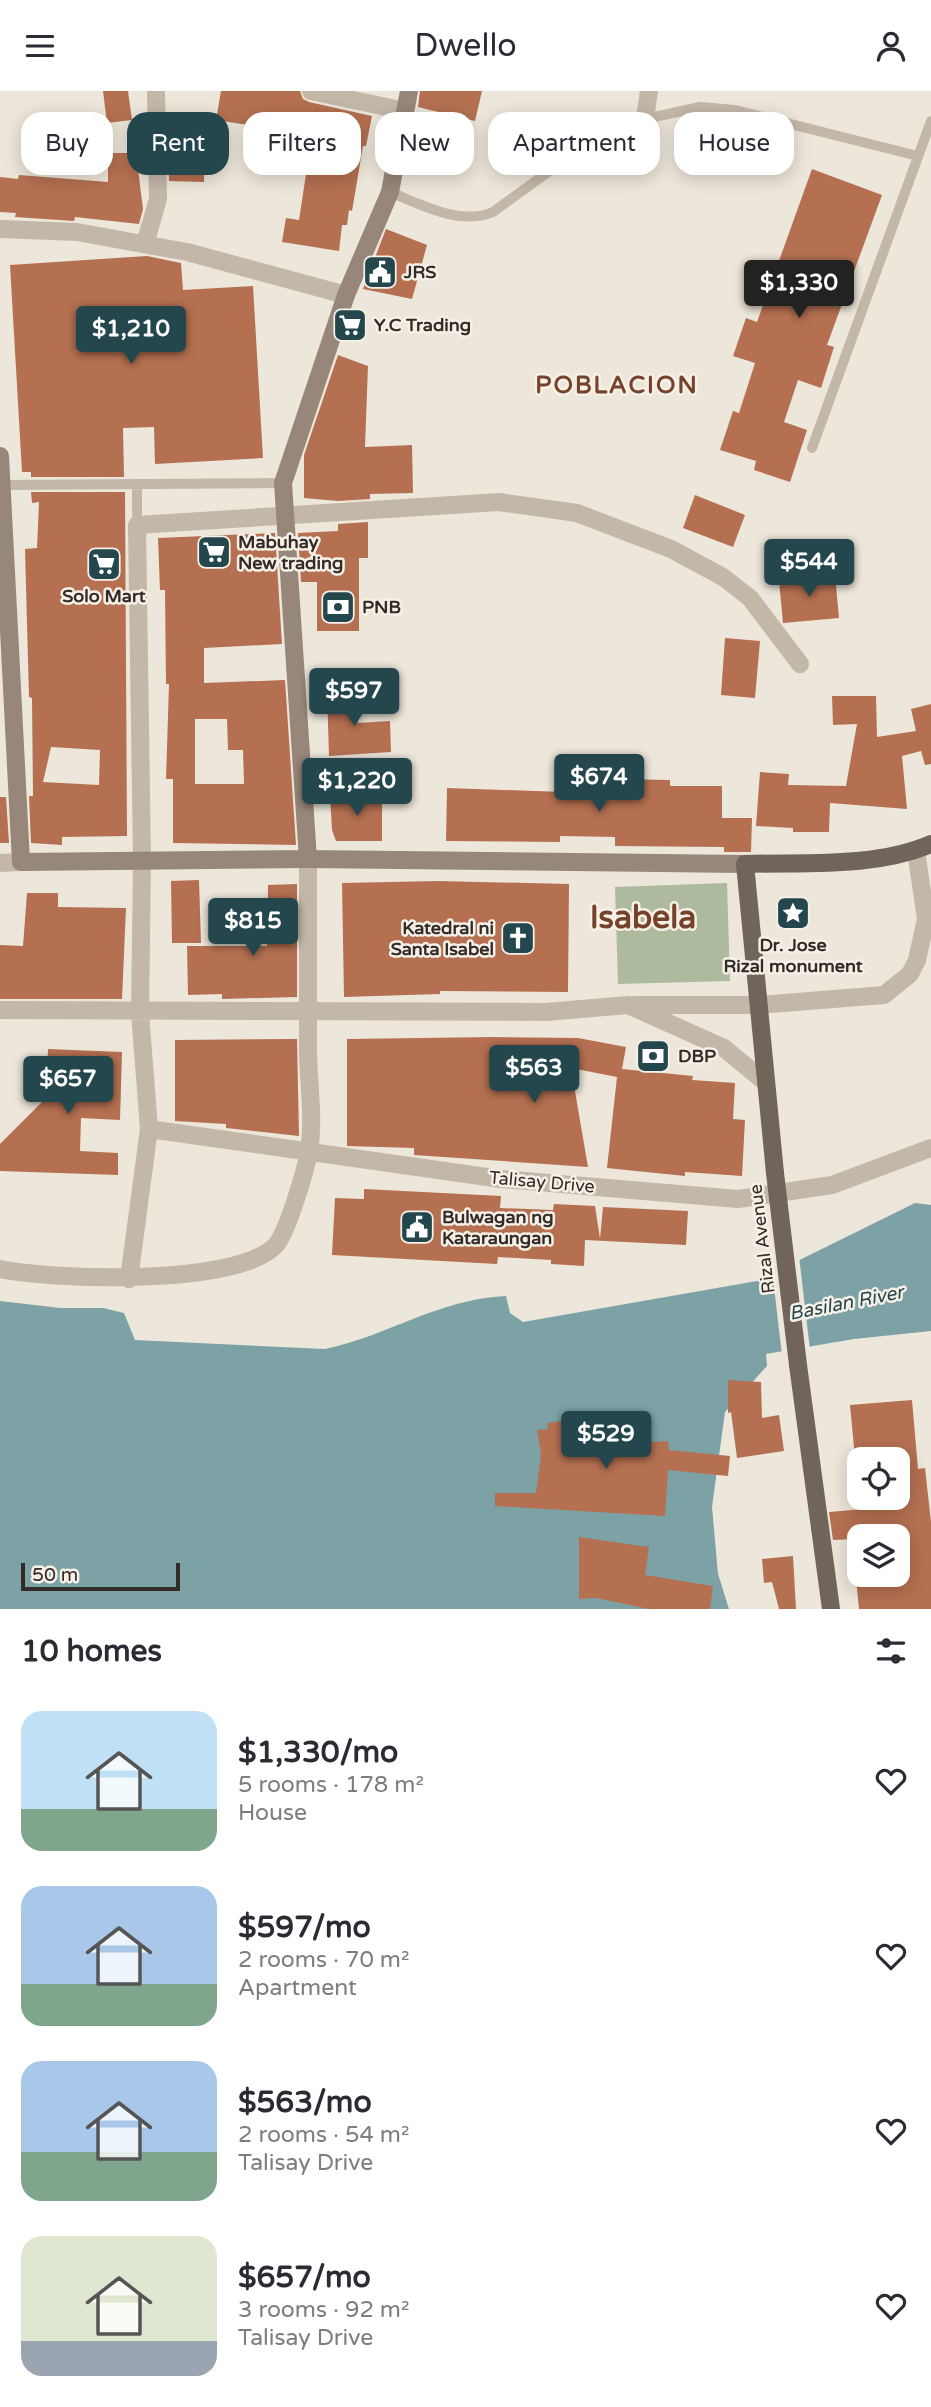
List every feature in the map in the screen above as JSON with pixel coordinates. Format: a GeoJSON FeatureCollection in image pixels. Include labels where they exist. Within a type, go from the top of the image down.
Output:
{"type":"FeatureCollection","features":[{"type":"Feature","properties":{"kind":"main road"},"geometry":{"type":"LineString","coordinates":[[745,863],[857,860],[924,848]]}},
{"type":"Feature","properties":{"kind":"main road","name":"Rizal Avenue"},"geometry":{"type":"LineString","coordinates":[[745,863],[775,1173],[831,1609]]}},
{"type":"Feature","properties":{"kind":"street"},"geometry":{"type":"LineString","coordinates":[[145,244],[158,199],[156,91]]}},
{"type":"Feature","properties":{"kind":"street"},"geometry":{"type":"LineString","coordinates":[[311,91],[405,111]]}},
{"type":"Feature","properties":{"kind":"street"},"geometry":{"type":"LineString","coordinates":[[0,1269],[37,1276],[129,1279],[232,1266],[255,1260],[277,1244],[293,1206],[309,1151],[308,859],[282,483],[346,295],[390,193],[410,91]]}},
{"type":"Feature","properties":{"kind":"street"},"geometry":{"type":"LineString","coordinates":[[646,112],[649,91]]}},
{"type":"Feature","properties":{"kind":"street"},"geometry":{"type":"LineString","coordinates":[[0,229],[77,232],[187,252],[346,295]]}},
{"type":"Feature","properties":{"kind":"street"},"geometry":{"type":"LineString","coordinates":[[0,456],[4,485],[20,862]]}},
{"type":"Feature","properties":{"kind":"street"},"geometry":{"type":"LineString","coordinates":[[129,1279],[149,1129],[140,1013],[142,860],[137,525],[499,502],[577,513],[671,549],[723,577],[750,598],[800,664]]}},
{"type":"Feature","properties":{"kind":"street"},"geometry":{"type":"LineString","coordinates":[[0,1010],[140,1013],[308,1010],[547,1012],[628,1005],[758,1005],[884,995],[910,974],[924,956],[924,848]]}},
{"type":"Feature","properties":{"kind":"street"},"geometry":{"type":"LineString","coordinates":[[0,863],[308,859],[745,863]]}},
{"type":"Feature","properties":{"kind":"street"},"geometry":{"type":"LineString","coordinates":[[628,1005],[724,1048],[765,1081]]}},
{"type":"Feature","properties":{"kind":"street","name":"Talisay Drive"},"geometry":{"type":"LineString","coordinates":[[149,1129],[501,1179],[738,1199],[832,1185],[931,1148]]}},
{"type":"Feature","properties":{"kind":"lane"},"geometry":{"type":"LineString","coordinates":[[660,116],[700,107],[735,110],[918,156]]}},
{"type":"Feature","properties":{"kind":"lane"},"geometry":{"type":"LineString","coordinates":[[812,447],[931,121]]}},
{"type":"Feature","properties":{"kind":"lane"},"geometry":{"type":"LineString","coordinates":[[390,193],[435,211],[480,218],[494,212],[544,175]]}},
{"type":"Feature","properties":{"kind":"lane"},"geometry":{"type":"LineString","coordinates":[[4,485],[282,483]]}},
{"type":"Feature","properties":{"kind":"lane"},"geometry":{"type":"LineString","coordinates":[[137,484],[137,525]]}},
{"type":"Feature","properties":{"kind":"green space"},"geometry":{"type":"Polygon","coordinates":[[[727,883],[730,981],[618,984],[615,887],[727,883]]]}},
{"type":"Feature","properties":{"kind":"water","name":"Basilan River"},"geometry":{"type":"Polygon","coordinates":[[[915,1203],[931,1205],[931,1331],[854,1339],[766,1354],[767,1366],[725,1412],[712,1507],[718,1574],[729,1609],[0,1609],[0,1301],[60,1308],[103,1308],[124,1313],[135,1340],[325,1349],[370,1336],[435,1311],[481,1299],[506,1296],[510,1313],[523,1322],[757,1281],[915,1203]]]}},
{"type":"Feature","properties":{"kind":"pier"},"geometry":{"type":"Polygon","coordinates":[[[799,1256],[810,1350],[782,1355],[772,1270],[799,1256]]]}},
{"type":"Feature","properties":{"kind":"building"},"geometry":{"type":"Polygon","coordinates":[[[103,91],[128,91],[131,112],[127,112],[127,121],[113,122],[113,112],[106,112],[103,91]]]}},
{"type":"Feature","properties":{"kind":"building"},"geometry":{"type":"Polygon","coordinates":[[[221,91],[300,91],[303,99],[309,102],[354,112],[243,112],[243,124],[229,122],[229,112],[217,112],[221,91]]]}},
{"type":"Feature","properties":{"kind":"building"},"geometry":{"type":"Polygon","coordinates":[[[420,91],[482,91],[475,121],[474,112],[438,112],[418,107],[420,91]]]}},
{"type":"Feature","properties":{"kind":"building"},"geometry":{"type":"Polygon","coordinates":[[[361,114],[372,116],[366,146],[363,146],[361,158],[361,114]]]}},
{"type":"Feature","properties":{"kind":"building"},"geometry":{"type":"Polygon","coordinates":[[[113,153],[127,153],[127,175],[139,175],[143,209],[139,224],[75,217],[74,221],[15,217],[16,213],[0,212],[0,177],[18,179],[19,175],[108,182],[108,175],[113,175],[113,153]]]}},
{"type":"Feature","properties":{"kind":"building"},"geometry":{"type":"Polygon","coordinates":[[[812,169],[882,195],[827,345],[834,347],[821,388],[798,380],[784,422],[807,430],[790,482],[754,470],[756,461],[720,450],[733,411],[739,413],[755,363],[733,356],[746,318],[757,322],[812,169]]]}},
{"type":"Feature","properties":{"kind":"building"},"geometry":{"type":"Polygon","coordinates":[[[169,175],[204,175],[204,182],[169,181],[169,175]]]}},
{"type":"Feature","properties":{"kind":"building"},"geometry":{"type":"Polygon","coordinates":[[[306,175],[358,175],[352,211],[349,210],[347,225],[342,225],[339,251],[282,242],[286,218],[299,220],[306,175]]]}},
{"type":"Feature","properties":{"kind":"building"},"geometry":{"type":"Polygon","coordinates":[[[386,229],[427,245],[412,299],[363,289],[386,229]]]}},
{"type":"Feature","properties":{"kind":"building"},"geometry":{"type":"Polygon","coordinates":[[[147,256],[181,263],[183,290],[253,286],[263,458],[155,464],[154,427],[123,428],[124,477],[31,477],[31,472],[22,472],[10,265],[147,256]]]}},
{"type":"Feature","properties":{"kind":"building"},"geometry":{"type":"Polygon","coordinates":[[[338,355],[368,366],[365,447],[412,445],[413,493],[370,494],[370,499],[338,501],[304,498],[304,455],[338,355]]]}},
{"type":"Feature","properties":{"kind":"building"},"geometry":{"type":"Polygon","coordinates":[[[31,492],[125,492],[127,836],[62,837],[62,845],[31,843],[29,796],[33,796],[32,698],[29,697],[25,549],[37,548],[39,502],[32,503],[31,492]],[[51,747],[43,782],[99,785],[100,750],[51,747]]]}},
{"type":"Feature","properties":{"kind":"building"},"geometry":{"type":"Polygon","coordinates":[[[695,495],[745,515],[733,547],[683,528],[695,495]]]}},
{"type":"Feature","properties":{"kind":"building"},"geometry":{"type":"Polygon","coordinates":[[[368,522],[368,558],[359,558],[359,631],[317,631],[317,582],[301,582],[298,533],[338,531],[338,524],[368,522]]]}},
{"type":"Feature","properties":{"kind":"building"},"geometry":{"type":"Polygon","coordinates":[[[275,533],[282,644],[204,648],[204,683],[285,680],[296,845],[173,843],[173,779],[166,779],[169,684],[166,684],[165,590],[160,590],[158,538],[275,533]],[[195,719],[195,784],[244,784],[243,750],[228,750],[227,719],[195,719]]]}},
{"type":"Feature","properties":{"kind":"building"},"geometry":{"type":"Polygon","coordinates":[[[835,575],[839,618],[783,623],[779,581],[835,575]]]}},
{"type":"Feature","properties":{"kind":"building"},"geometry":{"type":"Polygon","coordinates":[[[725,638],[760,641],[755,698],[721,695],[725,638]]]}},
{"type":"Feature","properties":{"kind":"building"},"geometry":{"type":"Polygon","coordinates":[[[327,690],[358,691],[358,723],[390,721],[391,752],[329,756],[327,690]]]}},
{"type":"Feature","properties":{"kind":"building"},"geometry":{"type":"Polygon","coordinates":[[[832,696],[876,696],[877,737],[916,731],[911,709],[931,704],[931,764],[925,765],[921,751],[902,756],[907,809],[830,803],[829,832],[793,832],[793,828],[756,826],[760,772],[789,774],[788,785],[846,786],[857,724],[833,725],[832,696]]]}},
{"type":"Feature","properties":{"kind":"building"},"geometry":{"type":"Polygon","coordinates":[[[564,770],[613,771],[612,779],[670,780],[670,786],[722,786],[722,818],[752,818],[751,852],[724,852],[724,847],[615,846],[615,837],[560,836],[560,842],[446,841],[447,788],[563,792],[564,770]]]}},
{"type":"Feature","properties":{"kind":"building"},"geometry":{"type":"Polygon","coordinates":[[[330,795],[382,798],[382,841],[336,841],[332,830],[330,795]]]}},
{"type":"Feature","properties":{"kind":"building"},"geometry":{"type":"Polygon","coordinates":[[[0,797],[6,797],[9,843],[0,843],[0,797]]]}},
{"type":"Feature","properties":{"kind":"building"},"geometry":{"type":"Polygon","coordinates":[[[199,880],[201,943],[172,943],[171,881],[199,880]]]}},
{"type":"Feature","properties":{"kind":"building"},"geometry":{"type":"Polygon","coordinates":[[[438,881],[569,884],[568,992],[440,991],[440,994],[344,997],[342,883],[438,881]]]}},
{"type":"Feature","properties":{"kind":"building"},"geometry":{"type":"Polygon","coordinates":[[[297,884],[297,997],[222,999],[222,994],[188,995],[187,946],[267,946],[268,885],[297,884]]]}},
{"type":"Feature","properties":{"kind":"building"},"geometry":{"type":"Polygon","coordinates":[[[27,893],[58,893],[58,907],[126,908],[122,999],[0,999],[0,945],[23,946],[27,893]]]}},
{"type":"Feature","properties":{"kind":"building"},"geometry":{"type":"Polygon","coordinates":[[[578,1038],[626,1047],[622,1069],[693,1076],[692,1080],[735,1083],[733,1119],[745,1120],[742,1176],[685,1172],[685,1176],[607,1168],[617,1077],[571,1068],[588,1167],[414,1155],[414,1148],[347,1146],[347,1039],[578,1038]]]}},
{"type":"Feature","properties":{"kind":"building"},"geometry":{"type":"Polygon","coordinates":[[[297,1039],[299,1136],[226,1128],[226,1124],[175,1121],[175,1040],[297,1039]]]}},
{"type":"Feature","properties":{"kind":"building"},"geometry":{"type":"Polygon","coordinates":[[[48,1049],[122,1052],[120,1120],[81,1118],[80,1151],[118,1153],[118,1175],[0,1171],[0,1144],[46,1098],[48,1049]]]}},
{"type":"Feature","properties":{"kind":"building"},"geometry":{"type":"Polygon","coordinates":[[[364,1189],[501,1196],[500,1208],[553,1210],[554,1204],[595,1206],[600,1239],[603,1207],[688,1211],[686,1245],[585,1240],[584,1266],[551,1264],[551,1260],[498,1257],[497,1264],[332,1255],[335,1198],[364,1199],[364,1189]]]}},
{"type":"Feature","properties":{"kind":"building"},"geometry":{"type":"Polygon","coordinates":[[[728,1380],[761,1382],[762,1418],[779,1415],[784,1451],[737,1458],[731,1412],[728,1413],[728,1380]]]}},
{"type":"Feature","properties":{"kind":"building"},"geometry":{"type":"Polygon","coordinates":[[[912,1400],[918,1469],[925,1468],[931,1522],[931,1609],[859,1609],[857,1587],[910,1587],[910,1524],[847,1524],[847,1539],[833,1540],[829,1512],[910,1510],[910,1447],[854,1447],[850,1405],[912,1400]]]}},
{"type":"Feature","properties":{"kind":"building"},"geometry":{"type":"Polygon","coordinates":[[[586,1417],[588,1430],[635,1425],[636,1443],[668,1441],[669,1450],[730,1456],[728,1476],[668,1470],[665,1516],[495,1506],[495,1493],[536,1493],[541,1454],[537,1430],[548,1429],[547,1423],[586,1417]]]}},
{"type":"Feature","properties":{"kind":"building"},"geometry":{"type":"Polygon","coordinates":[[[579,1537],[649,1547],[645,1575],[713,1586],[710,1609],[649,1609],[596,1598],[579,1599],[579,1537]]]}},
{"type":"Feature","properties":{"kind":"building"},"geometry":{"type":"Polygon","coordinates":[[[793,1556],[796,1609],[779,1609],[772,1582],[764,1583],[762,1559],[793,1556]]]}},
{"type":"Feature","properties":{"kind":"place","name":"JRS"},"geometry":{"type":"Point","coordinates":[380,272]}},
{"type":"Feature","properties":{"kind":"place","name":"Y.C Trading"},"geometry":{"type":"Point","coordinates":[350,325]}},
{"type":"Feature","properties":{"kind":"place","name":"Mabuhay New trading"},"geometry":{"type":"Point","coordinates":[214,552]}},
{"type":"Feature","properties":{"kind":"place","name":"Solo Mart"},"geometry":{"type":"Point","coordinates":[104,564]}},
{"type":"Feature","properties":{"kind":"place","name":"PNB"},"geometry":{"type":"Point","coordinates":[338,607]}},
{"type":"Feature","properties":{"kind":"place","name":"Dr. Jose Rizal monument"},"geometry":{"type":"Point","coordinates":[793,913]}},
{"type":"Feature","properties":{"kind":"place","name":"Katedral ni Santa Isabel"},"geometry":{"type":"Point","coordinates":[518,938]}},
{"type":"Feature","properties":{"kind":"place","name":"DBP"},"geometry":{"type":"Point","coordinates":[653,1056]}},
{"type":"Feature","properties":{"kind":"place","name":"Bulwagan ng Kataraungan"},"geometry":{"type":"Point","coordinates":[417,1227]}},
{"type":"Feature","properties":{"kind":"district","name":"POBLACION"},"geometry":{"type":"Point","coordinates":[617,385]}},
{"type":"Feature","properties":{"kind":"district","name":"Isabela"},"geometry":{"type":"Point","coordinates":[643,917]}}]}
